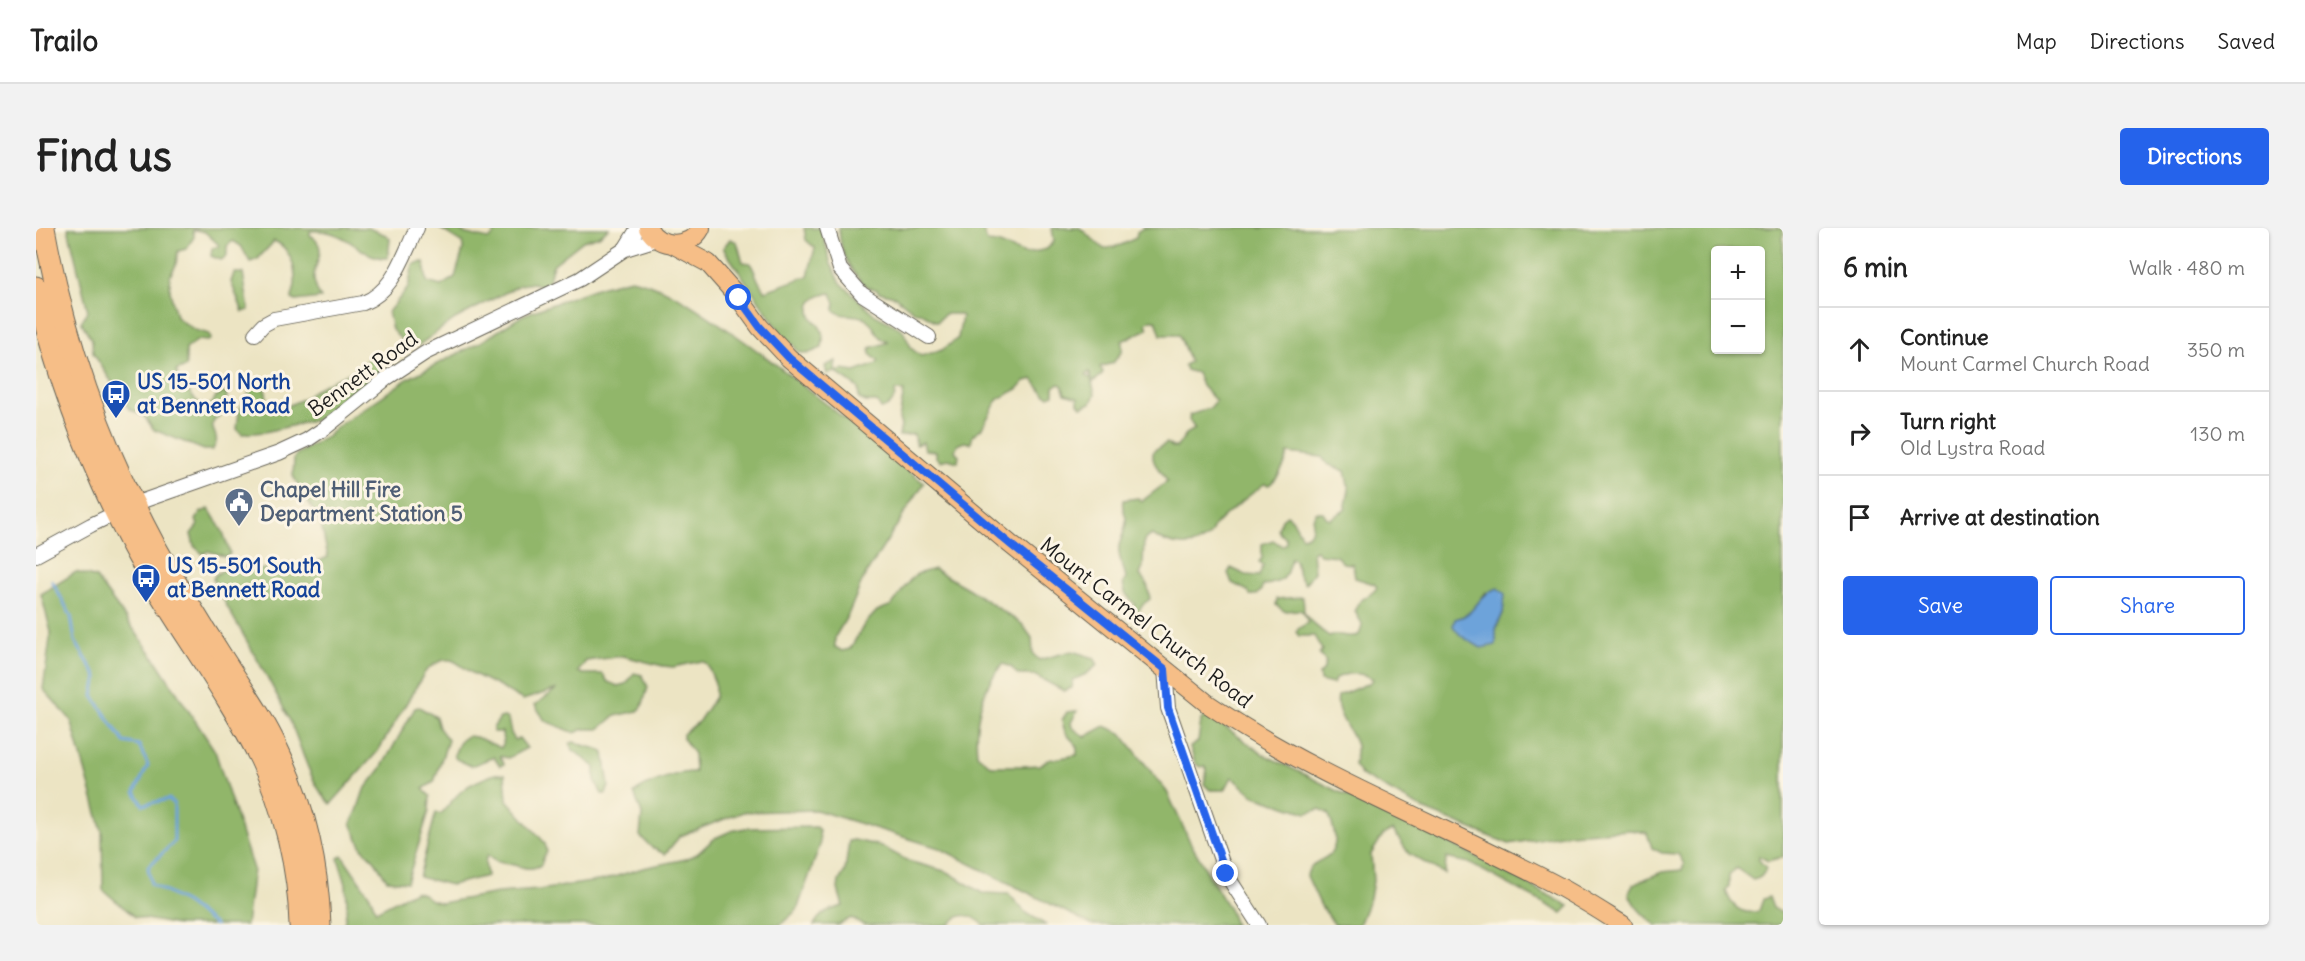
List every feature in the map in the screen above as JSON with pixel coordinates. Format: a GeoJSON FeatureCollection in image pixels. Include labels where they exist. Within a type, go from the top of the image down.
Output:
{"type":"FeatureCollection","features":[{"type":"Feature","properties":{"kind":"highway"},"geometry":{"type":"LineString","coordinates":[[44,228],[60,300],[87,393],[116,465],[125,508],[165,604],[231,707],[261,759],[290,850],[299,893],[300,925]]}},
{"type":"Feature","properties":{"kind":"highway"},"geometry":{"type":"LineString","coordinates":[[36,287],[69,399],[97,473],[125,508],[177,586],[278,750],[307,831],[319,888],[320,925]]}},
{"type":"Feature","properties":{"kind":"main road"},"geometry":{"type":"LineString","coordinates":[[674,244],[684,243],[700,230]]}},
{"type":"Feature","properties":{"kind":"main road","name":"Mount Carmel Church Road"},"geometry":{"type":"LineString","coordinates":[[700,230],[700,242],[708,263]]}},
{"type":"Feature","properties":{"kind":"main road","name":"Mount Carmel Church Road"},"geometry":{"type":"LineString","coordinates":[[652,233],[708,263],[739,298],[760,327],[789,358],[1010,544],[1208,704],[1242,727],[1317,770],[1551,883],[1623,925]]}},
{"type":"Feature","properties":{"kind":"street"},"geometry":{"type":"LineString","coordinates":[[255,334],[263,325],[280,317],[363,303],[375,298],[385,290],[417,228]]}},
{"type":"Feature","properties":{"kind":"street","name":"Bennett Road"},"geometry":{"type":"LineString","coordinates":[[625,249],[638,228]]}},
{"type":"Feature","properties":{"kind":"street"},"geometry":{"type":"LineString","coordinates":[[827,228],[840,269],[862,294],[929,337]]}},
{"type":"Feature","properties":{"kind":"street","name":"Bennett Road"},"geometry":{"type":"LineString","coordinates":[[36,555],[125,508],[279,453],[307,440],[404,365],[450,340],[580,279],[652,233]]}},
{"type":"Feature","properties":{"kind":"street"},"geometry":{"type":"LineString","coordinates":[[1165,669],[1168,708],[1226,874],[1258,925]]}},
{"type":"Feature","properties":{"kind":"green space"},"geometry":{"type":"Polygon","coordinates":[[[68,228],[368,228],[390,239],[388,258],[378,257],[335,234],[310,231],[320,251],[314,280],[321,298],[296,301],[292,299],[295,284],[293,265],[288,253],[280,244],[274,241],[258,259],[250,262],[241,246],[233,241],[227,246],[227,256],[221,260],[211,256],[212,248],[220,246],[205,232],[193,229],[194,237],[186,249],[178,251],[176,265],[170,276],[170,291],[176,317],[195,330],[209,334],[211,339],[198,340],[186,349],[186,367],[176,371],[178,375],[192,396],[204,407],[212,404],[216,396],[223,392],[227,394],[222,412],[213,423],[215,445],[212,450],[204,450],[154,430],[145,417],[129,409],[93,353],[92,340],[81,322],[88,311],[68,228]]]}},
{"type":"Feature","properties":{"kind":"green space"},"geometry":{"type":"Polygon","coordinates":[[[439,228],[458,228],[463,233],[488,239],[494,235],[493,228],[609,228],[599,236],[583,241],[554,264],[549,282],[544,287],[533,283],[520,285],[455,319],[419,345],[407,346],[392,330],[388,312],[408,288],[413,264],[424,262],[427,282],[441,286],[455,277],[463,250],[463,243],[439,228]]]}},
{"type":"Feature","properties":{"kind":"green space"},"geometry":{"type":"Polygon","coordinates":[[[804,228],[821,228],[831,264],[841,283],[875,315],[902,329],[912,349],[921,356],[942,350],[958,338],[962,316],[945,314],[937,322],[920,312],[915,312],[894,296],[869,288],[856,276],[847,261],[841,245],[839,228],[982,228],[987,242],[997,243],[1025,254],[1047,249],[1054,241],[1052,228],[1080,228],[1104,249],[1136,238],[1137,232],[1143,228],[1783,228],[1783,857],[1768,861],[1759,856],[1759,860],[1766,868],[1761,876],[1753,880],[1736,868],[1729,876],[1729,886],[1726,890],[1730,901],[1742,911],[1747,912],[1759,911],[1763,899],[1769,897],[1773,908],[1783,914],[1783,925],[1656,925],[1633,902],[1629,893],[1633,884],[1662,872],[1682,870],[1684,864],[1678,854],[1662,853],[1652,848],[1647,833],[1631,830],[1567,834],[1509,844],[1425,810],[1361,775],[1354,765],[1356,746],[1354,740],[1337,703],[1338,696],[1369,683],[1373,679],[1354,674],[1339,677],[1333,684],[1320,681],[1319,675],[1326,662],[1319,654],[1322,650],[1314,636],[1299,636],[1296,632],[1308,623],[1304,613],[1300,610],[1284,611],[1276,605],[1277,599],[1302,597],[1305,615],[1326,634],[1355,636],[1359,635],[1362,625],[1356,607],[1377,587],[1355,578],[1353,564],[1343,563],[1336,556],[1320,554],[1316,550],[1312,552],[1314,572],[1305,584],[1299,576],[1295,561],[1291,558],[1286,575],[1280,581],[1263,586],[1255,595],[1250,595],[1248,591],[1232,583],[1228,573],[1231,568],[1246,575],[1259,576],[1263,566],[1259,562],[1262,558],[1262,544],[1273,540],[1282,546],[1286,543],[1286,538],[1280,534],[1278,529],[1282,519],[1287,515],[1292,519],[1302,537],[1310,533],[1316,512],[1323,512],[1330,519],[1345,510],[1349,490],[1345,471],[1327,464],[1322,457],[1288,453],[1281,470],[1272,482],[1269,485],[1264,484],[1233,508],[1216,524],[1210,535],[1203,541],[1181,545],[1152,535],[1144,540],[1143,567],[1140,575],[1147,584],[1150,599],[1142,605],[1137,614],[1132,615],[1127,612],[1135,605],[1125,593],[1123,583],[1126,579],[1119,555],[1119,546],[1126,522],[1123,500],[1138,498],[1142,501],[1167,482],[1153,460],[1154,450],[1167,443],[1172,447],[1177,447],[1186,434],[1195,429],[1189,420],[1190,415],[1210,408],[1216,401],[1202,386],[1197,373],[1186,370],[1184,365],[1190,362],[1179,335],[1161,335],[1156,320],[1150,320],[1146,323],[1148,329],[1122,341],[1122,351],[1113,363],[1100,367],[1103,372],[1101,376],[1093,382],[1089,372],[1086,375],[1091,379],[1095,394],[1091,403],[1082,407],[1078,403],[1078,398],[1065,394],[1062,385],[1058,384],[1054,387],[1054,394],[1049,396],[1044,394],[1033,379],[1025,381],[1018,389],[998,399],[982,428],[973,435],[971,443],[964,442],[957,445],[955,451],[959,455],[958,462],[948,459],[940,461],[936,457],[936,451],[925,450],[923,442],[916,445],[914,434],[899,436],[901,426],[899,419],[904,391],[895,391],[891,403],[881,409],[877,402],[866,402],[859,399],[858,388],[835,372],[827,374],[825,366],[836,361],[835,369],[838,372],[843,370],[855,372],[877,364],[878,361],[870,354],[870,348],[889,342],[881,339],[866,319],[838,313],[834,310],[835,303],[831,293],[821,296],[811,304],[810,312],[822,332],[822,348],[807,354],[798,352],[793,344],[788,343],[723,248],[730,239],[737,242],[743,262],[750,263],[765,291],[808,276],[815,248],[806,240],[804,228]],[[1486,592],[1469,612],[1455,619],[1496,629],[1503,613],[1503,601],[1486,592]]]}},
{"type":"Feature","properties":{"kind":"green space"},"geometry":{"type":"Polygon","coordinates":[[[234,273],[243,273],[249,310],[243,312],[231,282],[234,273]]]}},
{"type":"Feature","properties":{"kind":"green space"},"geometry":{"type":"Polygon","coordinates":[[[631,279],[668,292],[750,345],[924,483],[864,577],[848,615],[835,637],[835,647],[842,651],[850,649],[864,625],[877,611],[892,605],[917,574],[934,569],[1022,624],[1032,638],[1033,654],[1039,660],[1072,651],[1094,658],[1098,665],[1073,680],[1072,688],[1064,691],[1034,675],[1018,675],[1011,667],[1003,664],[995,673],[984,694],[978,719],[977,754],[991,766],[1040,765],[1048,760],[1077,755],[1077,746],[1066,734],[1063,726],[1062,720],[1067,712],[1077,711],[1071,723],[1072,727],[1085,737],[1105,726],[1121,733],[1167,792],[1191,844],[1230,911],[1235,925],[1092,925],[939,848],[816,810],[743,812],[680,836],[665,854],[652,848],[640,836],[642,814],[634,793],[663,778],[695,772],[694,754],[683,738],[683,734],[699,721],[715,697],[715,683],[707,664],[702,661],[673,667],[623,656],[586,661],[578,672],[603,674],[608,682],[618,686],[626,684],[634,673],[642,675],[648,687],[642,707],[638,711],[615,716],[599,729],[583,729],[575,733],[545,721],[535,705],[557,689],[523,700],[454,661],[440,661],[425,672],[378,751],[331,804],[317,787],[281,703],[220,594],[213,579],[215,575],[223,570],[264,569],[294,563],[312,564],[328,557],[321,524],[293,476],[294,458],[297,454],[328,436],[337,427],[409,378],[481,342],[523,315],[599,287],[631,279]]]}},
{"type":"Feature","properties":{"kind":"green space"},"geometry":{"type":"Polygon","coordinates":[[[382,355],[387,359],[386,366],[369,383],[317,420],[265,432],[242,434],[237,429],[239,411],[253,386],[264,388],[267,405],[283,408],[307,397],[325,384],[358,369],[370,357],[382,355]]]}},
{"type":"Feature","properties":{"kind":"green space"},"geometry":{"type":"Polygon","coordinates":[[[209,509],[223,532],[230,553],[227,557],[208,551],[203,554],[194,546],[191,534],[198,525],[196,520],[201,512],[209,509]]]}},
{"type":"Feature","properties":{"kind":"green space"},"geometry":{"type":"Polygon","coordinates":[[[76,572],[96,578],[151,653],[215,751],[253,869],[246,925],[178,925],[135,917],[103,890],[102,831],[71,720],[43,689],[51,632],[41,594],[76,572]]]}},
{"type":"Feature","properties":{"kind":"green space"},"geometry":{"type":"Polygon","coordinates":[[[419,707],[436,717],[439,728],[448,740],[434,782],[423,789],[430,796],[429,811],[407,882],[387,880],[375,861],[362,848],[351,823],[364,790],[380,770],[415,708],[419,707]]]}},
{"type":"Feature","properties":{"kind":"green space"},"geometry":{"type":"Polygon","coordinates":[[[1205,716],[1217,721],[1263,754],[1370,807],[1452,844],[1569,906],[1562,913],[1469,863],[1446,858],[1445,874],[1409,854],[1393,830],[1383,835],[1371,854],[1373,881],[1370,898],[1359,925],[1335,925],[1321,906],[1307,876],[1312,865],[1330,854],[1333,849],[1335,835],[1329,814],[1320,809],[1307,813],[1255,796],[1232,777],[1225,790],[1210,790],[1204,784],[1207,770],[1205,766],[1200,767],[1195,763],[1190,747],[1198,742],[1201,720],[1205,716]]]}},
{"type":"Feature","properties":{"kind":"green space"},"geometry":{"type":"Polygon","coordinates":[[[500,718],[508,719],[515,740],[519,738],[527,748],[508,758],[500,756],[504,764],[500,766],[494,757],[471,766],[456,759],[454,755],[460,741],[467,736],[476,737],[501,748],[502,732],[493,732],[493,728],[500,718]]]}},
{"type":"Feature","properties":{"kind":"green space"},"geometry":{"type":"Polygon","coordinates":[[[574,742],[604,753],[609,786],[606,794],[602,794],[595,780],[595,767],[572,749],[570,743],[574,742]]]}},
{"type":"Feature","properties":{"kind":"green space"},"geometry":{"type":"Polygon","coordinates":[[[495,774],[505,774],[507,800],[545,843],[547,852],[541,865],[525,868],[497,862],[487,855],[485,862],[487,876],[451,885],[419,877],[436,812],[441,814],[464,789],[495,774]]]}},
{"type":"Feature","properties":{"kind":"green space"},"geometry":{"type":"Polygon","coordinates":[[[816,827],[819,830],[820,845],[797,910],[780,925],[344,925],[347,906],[346,884],[338,858],[342,855],[370,896],[376,911],[415,891],[441,903],[498,893],[539,890],[604,880],[643,868],[686,859],[697,854],[715,838],[745,828],[816,827]]]}},
{"type":"Feature","properties":{"kind":"green space"},"geometry":{"type":"Polygon","coordinates":[[[849,841],[881,846],[908,861],[948,872],[982,893],[1009,894],[1025,912],[1046,925],[984,925],[971,916],[962,916],[949,925],[864,925],[851,918],[838,925],[814,925],[826,912],[843,906],[838,889],[839,881],[845,871],[849,841]]]}},
{"type":"Feature","properties":{"kind":"water"},"geometry":{"type":"Polygon","coordinates":[[[1498,588],[1505,594],[1503,613],[1496,629],[1496,645],[1481,648],[1461,636],[1453,626],[1455,619],[1468,613],[1485,595],[1498,588]]]}},
{"type":"Feature","properties":{"kind":"waterway"},"geometry":{"type":"LineString","coordinates":[[52,581],[71,616],[75,641],[97,677],[93,696],[124,742],[139,745],[148,765],[135,792],[143,805],[169,799],[174,804],[174,842],[148,867],[151,884],[186,903],[215,925]]}},
{"type":"Feature","properties":{"kind":"place","name":"US 15-501 North at Bennett Road"},"geometry":{"type":"Point","coordinates":[116,420]}},
{"type":"Feature","properties":{"kind":"place","name":"Chapel Hill Fire Department Station 5"},"geometry":{"type":"Point","coordinates":[239,528]}},
{"type":"Feature","properties":{"kind":"place","name":"US 15-501 South at Bennett Road"},"geometry":{"type":"Point","coordinates":[146,604]}},
{"type":"Feature","properties":{"kind":"route"},"geometry":{"type":"LineString","coordinates":[[739,298],[760,327],[789,358],[1091,611],[1165,669],[1168,708],[1226,874]]}}]}
